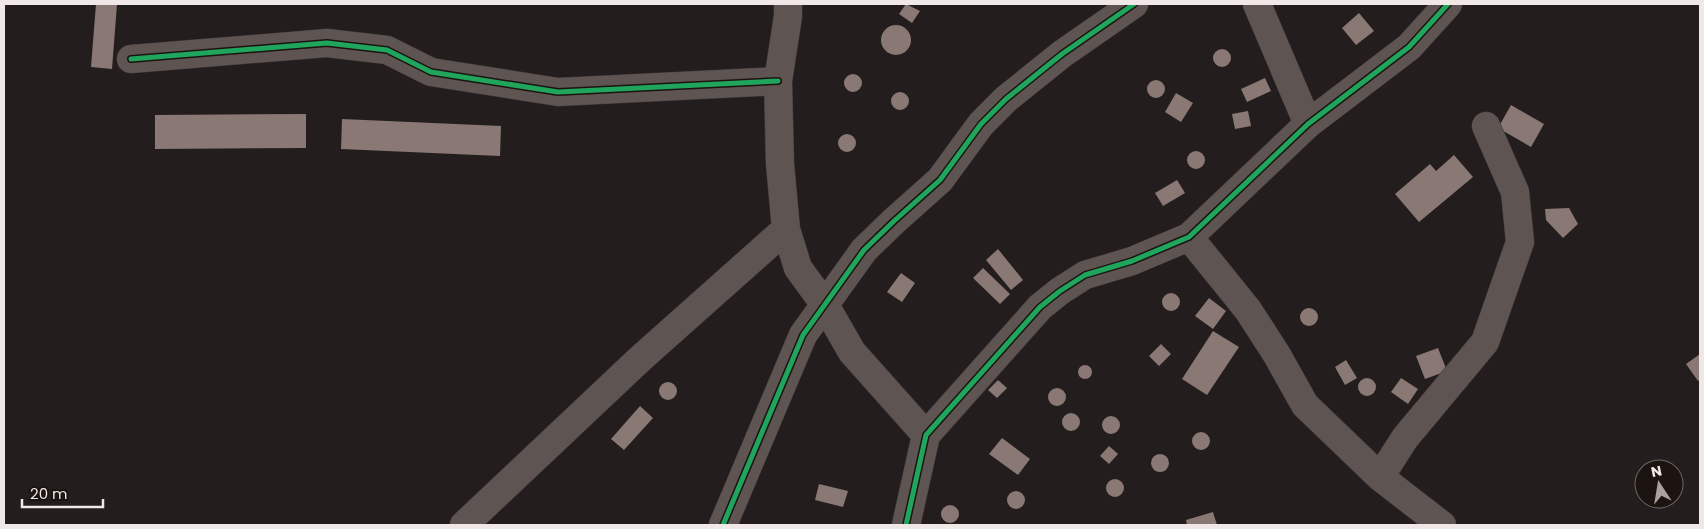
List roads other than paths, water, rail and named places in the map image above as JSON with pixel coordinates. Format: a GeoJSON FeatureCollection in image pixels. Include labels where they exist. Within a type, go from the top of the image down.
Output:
{"type":"FeatureCollection","features":[{"type":"Feature","properties":{"kind":"street"},"geometry":{"type":"LineString","coordinates":[[788,4],[788,16],[778,81],[780,164],[786,229],[798,268],[825,304],[852,352],[926,435]]}},
{"type":"Feature","properties":{"kind":"street"},"geometry":{"type":"LineString","coordinates":[[723,525],[803,335],[864,250],[940,180],[981,124],[1006,99],[1062,54],[1134,4]]}},
{"type":"Feature","properties":{"kind":"street"},"geometry":{"type":"LineString","coordinates":[[1257,4],[1308,124]]}},
{"type":"Feature","properties":{"kind":"street"},"geometry":{"type":"LineString","coordinates":[[906,525],[926,435],[1040,307],[1085,275],[1132,261],[1189,237],[1308,124],[1410,47],[1448,4]]}},
{"type":"Feature","properties":{"kind":"street"},"geometry":{"type":"LineString","coordinates":[[131,59],[327,43],[387,50],[431,72],[558,92],[778,81]]}},
{"type":"Feature","properties":{"kind":"street"},"geometry":{"type":"LineString","coordinates":[[1380,477],[1405,438],[1485,342],[1520,242],[1515,192],[1486,126]]}},
{"type":"Feature","properties":{"kind":"street"},"geometry":{"type":"LineString","coordinates":[[464,525],[641,358],[786,229]]}},
{"type":"Feature","properties":{"kind":"street"},"geometry":{"type":"LineString","coordinates":[[1189,237],[1248,310],[1277,354],[1305,405],[1380,477],[1442,525]]}}]}
